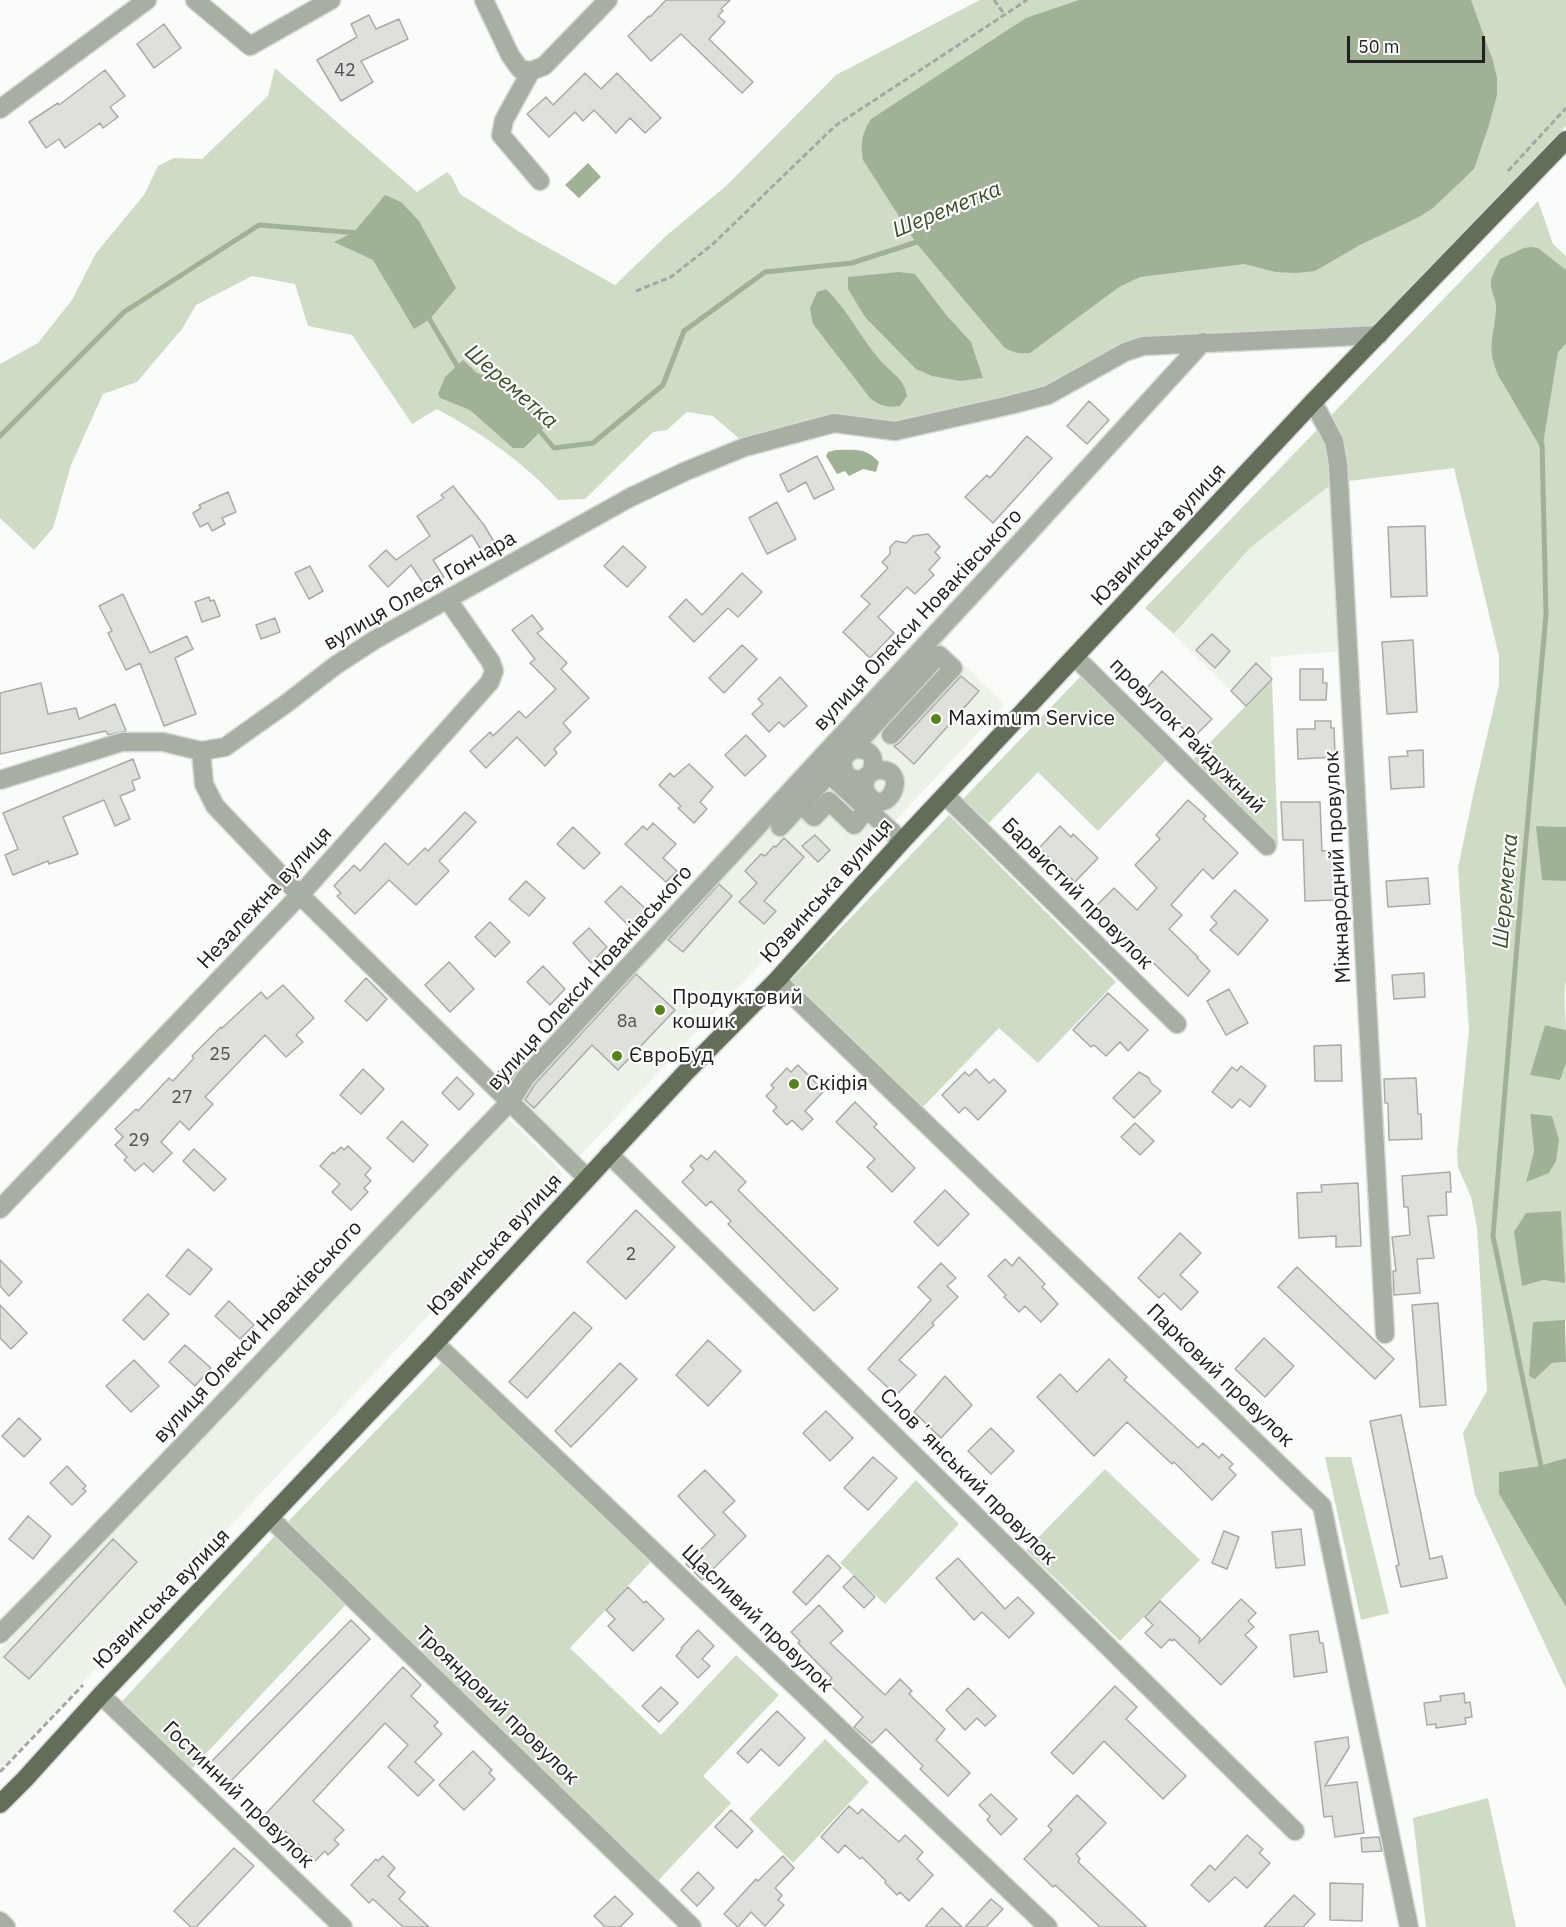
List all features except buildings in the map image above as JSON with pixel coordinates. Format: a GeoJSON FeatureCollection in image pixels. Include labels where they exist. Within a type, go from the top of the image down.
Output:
{"type":"FeatureCollection","features":[{"type":"Feature","properties":{"kind":"main road","name":"Юзвинська вулиця"},"geometry":{"type":"LineString","coordinates":[[0,1804],[435,1343],[686,1072],[777,980],[902,841],[1076,658],[1313,402],[1566,140]]}},
{"type":"Feature","properties":{"kind":"street"},"geometry":{"type":"LineString","coordinates":[[0,109],[147,0]]}},
{"type":"Feature","properties":{"kind":"street"},"geometry":{"type":"LineString","coordinates":[[195,0],[250,46],[331,0]]}},
{"type":"Feature","properties":{"kind":"street"},"geometry":{"type":"LineString","coordinates":[[484,0],[510,55],[520,69],[531,71],[544,66],[608,0]]}},
{"type":"Feature","properties":{"kind":"street"},"geometry":{"type":"LineString","coordinates":[[531,71],[504,120],[501,135],[540,182]]}},
{"type":"Feature","properties":{"kind":"street","name":"вулиця Олеся Гончара"},"geometry":{"type":"LineString","coordinates":[[0,780],[122,742],[163,742],[201,751],[225,747],[354,652],[631,497],[745,447],[834,423],[887,431],[906,430],[1048,395],[1132,349],[1154,345],[1378,335]]}},
{"type":"Feature","properties":{"kind":"street","name":"вулиця Олекси Новаківського"},"geometry":{"type":"LineString","coordinates":[[0,1634],[78,1556],[388,1227],[510,1102],[526,1077],[1203,342]]}},
{"type":"Feature","properties":{"kind":"street","name":"Міжнародний провулок"},"geometry":{"type":"LineString","coordinates":[[1313,402],[1334,441],[1338,464],[1385,1334]]}},
{"type":"Feature","properties":{"kind":"street","name":"Незалежна вулиця"},"geometry":{"type":"LineString","coordinates":[[0,1209],[300,895],[490,682],[494,672],[492,662],[448,600]]}},
{"type":"Feature","properties":{"kind":"street"},"geometry":{"type":"LineString","coordinates":[[780,827],[939,655],[953,668],[891,735]]}},
{"type":"Feature","properties":{"kind":"street","name":"провулок Райдужний"},"geometry":{"type":"LineString","coordinates":[[1076,658],[1267,846]]}},
{"type":"Feature","properties":{"kind":"street"},"geometry":{"type":"LineString","coordinates":[[201,751],[204,784],[215,806],[300,895],[587,1178]]}},
{"type":"Feature","properties":{"kind":"street"},"geometry":{"type":"LineString","coordinates":[[846,754],[843,763],[845,773],[859,780],[869,774]]}},
{"type":"Feature","properties":{"kind":"street"},"geometry":{"type":"LineString","coordinates":[[829,774],[902,841]]}},
{"type":"Feature","properties":{"kind":"street","name":"Барвистий провулок"},"geometry":{"type":"LineString","coordinates":[[946,795],[1177,1024]]}},
{"type":"Feature","properties":{"kind":"street"},"geometry":{"type":"LineString","coordinates":[[801,804],[814,817],[829,801],[854,825],[867,809]]}},
{"type":"Feature","properties":{"kind":"street","name":"Парковий провулок"},"geometry":{"type":"LineString","coordinates":[[777,980],[1322,1506],[1409,1927]]}},
{"type":"Feature","properties":{"kind":"street","name":"Словʼянський провулок"},"geometry":{"type":"LineString","coordinates":[[609,1154],[1295,1831]]}},
{"type":"Feature","properties":{"kind":"street","name":"Щасливий провулок"},"geometry":{"type":"LineString","coordinates":[[435,1343],[1047,1927]]}},
{"type":"Feature","properties":{"kind":"street","name":"Трояндовий провулок"},"geometry":{"type":"LineString","coordinates":[[270,1518],[692,1927]]}},
{"type":"Feature","properties":{"kind":"street","name":"Гостинний провулок"},"geometry":{"type":"LineString","coordinates":[[101,1695],[344,1927]]}},
{"type":"Feature","properties":{"kind":"street"},"geometry":{"type":"LineString","coordinates":[[0,1921],[6,1927]]}},
{"type":"Feature","properties":{"kind":"path"},"geometry":{"type":"LineString","coordinates":[[994,0],[1005,15]]}},
{"type":"Feature","properties":{"kind":"path"},"geometry":{"type":"LineString","coordinates":[[636,291],[671,277],[713,244],[835,126],[1027,0]]}},
{"type":"Feature","properties":{"kind":"shaded area"},"geometry":{"type":"Polygon","coordinates":[[[980,0],[1566,0],[1566,126],[1513,187],[1376,332],[1154,345],[1060,389],[906,430],[834,423],[743,442],[713,416],[687,412],[667,430],[653,432],[585,499],[558,500],[531,473],[501,449],[437,409],[412,424],[352,335],[308,326],[295,284],[252,276],[196,305],[182,329],[137,382],[103,394],[71,465],[53,528],[34,550],[0,518],[0,364],[38,343],[72,300],[96,253],[144,195],[158,166],[174,158],[202,159],[268,96],[275,68],[417,192],[447,172],[460,194],[518,231],[615,285],[667,235],[726,186],[836,75],[980,0]]]}},
{"type":"Feature","properties":{"kind":"shaded area"},"geometry":{"type":"Polygon","coordinates":[[[1538,201],[1553,244],[1566,256],[1566,827],[1537,826],[1542,879],[1566,881],[1566,1030],[1545,1025],[1531,1075],[1560,1079],[1566,1063],[1566,1323],[1565,1320],[1535,1379],[1552,1363],[1566,1362],[1566,1458],[1539,1466],[1499,1472],[1499,1494],[1566,1607],[1566,1689],[1475,1495],[1463,1433],[1487,1391],[1477,1228],[1471,1197],[1458,1167],[1457,1152],[1469,1030],[1458,868],[1499,685],[1499,656],[1454,468],[1333,483],[1250,548],[1174,634],[1145,608],[1538,201]],[[1530,1115],[1534,1151],[1526,1181],[1552,1116],[1530,1115]],[[1561,1212],[1543,1280],[1564,1282],[1561,1212]]]}},
{"type":"Feature","properties":{"kind":"shaded area"},"geometry":{"type":"Polygon","coordinates":[[[1333,483],[1342,651],[1271,657],[1272,679],[1246,706],[1174,635],[1250,548],[1333,483]]]}},
{"type":"Feature","properties":{"kind":"shaded area"},"geometry":{"type":"Polygon","coordinates":[[[937,638],[1004,705],[576,1160],[516,1101],[937,638]]]}},
{"type":"Feature","properties":{"kind":"shaded area"},"geometry":{"type":"Polygon","coordinates":[[[1081,676],[1167,759],[1098,831],[1038,772],[989,823],[963,799],[1081,676]]]}},
{"type":"Feature","properties":{"kind":"shaded area"},"geometry":{"type":"Polygon","coordinates":[[[1272,679],[1278,845],[1267,846],[1187,766],[1272,679]]]}},
{"type":"Feature","properties":{"kind":"shaded area"},"geometry":{"type":"Polygon","coordinates":[[[949,815],[1116,982],[1038,1063],[999,1028],[923,1107],[791,980],[949,815]]]}},
{"type":"Feature","properties":{"kind":"shaded area"},"geometry":{"type":"Polygon","coordinates":[[[510,1120],[563,1173],[0,1770],[0,1650],[497,1124],[510,1120]]]}},
{"type":"Feature","properties":{"kind":"shaded area"},"geometry":{"type":"Polygon","coordinates":[[[448,1356],[657,1555],[570,1648],[661,1735],[736,1655],[779,1695],[703,1776],[731,1803],[656,1883],[352,1598],[185,1776],[115,1709],[281,1529],[448,1356]]]}},
{"type":"Feature","properties":{"kind":"shaded area"},"geometry":{"type":"Polygon","coordinates":[[[1325,1457],[1351,1457],[1389,1613],[1361,1620],[1325,1457]]]}},
{"type":"Feature","properties":{"kind":"shaded area"},"geometry":{"type":"Polygon","coordinates":[[[1105,1469],[1200,1560],[1120,1641],[1026,1550],[1105,1469]]]}},
{"type":"Feature","properties":{"kind":"shaded area"},"geometry":{"type":"Polygon","coordinates":[[[916,1480],[959,1524],[885,1604],[840,1563],[916,1480]]]}},
{"type":"Feature","properties":{"kind":"shaded area"},"geometry":{"type":"Polygon","coordinates":[[[825,1739],[869,1782],[793,1863],[749,1819],[825,1739]]]}},
{"type":"Feature","properties":{"kind":"shaded area"},"geometry":{"type":"Polygon","coordinates":[[[1488,1798],[1516,1927],[1426,1927],[1413,1818],[1488,1798]]]}},
{"type":"Feature","properties":{"kind":"water"},"geometry":{"type":"Polygon","coordinates":[[[1079,0],[1471,0],[1497,78],[1497,95],[1474,169],[1433,208],[1419,217],[1360,245],[1315,271],[1276,272],[1244,264],[1140,277],[1119,287],[1030,353],[1010,351],[1004,347],[916,243],[863,160],[862,139],[871,119],[1026,18],[1079,0]]]}},
{"type":"Feature","properties":{"kind":"water"},"geometry":{"type":"Polygon","coordinates":[[[588,163],[601,177],[579,198],[565,185],[588,163]]]}},
{"type":"Feature","properties":{"kind":"water"},"geometry":{"type":"Polygon","coordinates":[[[385,195],[401,202],[419,221],[456,288],[430,319],[414,329],[373,260],[334,242],[354,232],[385,195]]]}},
{"type":"Feature","properties":{"kind":"water"},"geometry":{"type":"Polygon","coordinates":[[[1531,247],[1538,248],[1566,270],[1566,344],[1558,352],[1542,450],[1498,375],[1492,356],[1496,306],[1491,286],[1493,276],[1500,259],[1531,247]]]}},
{"type":"Feature","properties":{"kind":"water"},"geometry":{"type":"Polygon","coordinates":[[[899,272],[915,274],[947,316],[971,342],[983,378],[960,381],[932,376],[916,369],[865,317],[848,289],[848,277],[899,272]]]}},
{"type":"Feature","properties":{"kind":"water"},"geometry":{"type":"Polygon","coordinates":[[[826,289],[873,351],[903,384],[907,396],[900,406],[884,406],[870,398],[813,324],[810,308],[817,292],[826,289]]]}},
{"type":"Feature","properties":{"kind":"water"},"geometry":{"type":"Polygon","coordinates":[[[463,360],[477,373],[490,377],[548,421],[524,448],[513,448],[470,410],[440,398],[438,394],[445,377],[463,360]]]}},
{"type":"Feature","properties":{"kind":"water"},"geometry":{"type":"Polygon","coordinates":[[[859,450],[869,454],[879,462],[876,472],[863,469],[849,476],[845,471],[837,474],[826,456],[828,452],[859,450]]]}},
{"type":"Feature","properties":{"kind":"water"},"geometry":{"type":"Polygon","coordinates":[[[1536,826],[1566,827],[1566,881],[1542,880],[1536,826]]]}},
{"type":"Feature","properties":{"kind":"water"},"geometry":{"type":"Polygon","coordinates":[[[1545,1025],[1566,1030],[1566,1063],[1560,1080],[1530,1075],[1545,1025]]]}},
{"type":"Feature","properties":{"kind":"water"},"geometry":{"type":"Polygon","coordinates":[[[1530,1114],[1552,1116],[1559,1140],[1556,1161],[1549,1173],[1526,1182],[1534,1151],[1530,1114]]]}},
{"type":"Feature","properties":{"kind":"water"},"geometry":{"type":"Polygon","coordinates":[[[1561,1211],[1565,1283],[1543,1280],[1522,1286],[1514,1232],[1526,1213],[1561,1211]]]}},
{"type":"Feature","properties":{"kind":"water"},"geometry":{"type":"Polygon","coordinates":[[[1565,1320],[1566,1362],[1552,1363],[1535,1379],[1529,1376],[1533,1322],[1565,1320]]]}},
{"type":"Feature","properties":{"kind":"water"},"geometry":{"type":"Polygon","coordinates":[[[1566,1458],[1566,1607],[1499,1494],[1499,1472],[1539,1466],[1566,1458]]]}},
{"type":"Feature","properties":{"kind":"waterway","name":"Шереметка"},"geometry":{"type":"LineString","coordinates":[[0,436],[124,312],[259,225],[359,233]]}},
{"type":"Feature","properties":{"kind":"waterway","name":"Шереметка"},"geometry":{"type":"LineString","coordinates":[[538,429],[554,448],[593,443],[663,385],[684,331],[765,272],[852,263],[920,241]]}},
{"type":"Feature","properties":{"kind":"waterway","name":"Шереметка"},"geometry":{"type":"LineString","coordinates":[[427,315],[459,369]]}},
{"type":"Feature","properties":{"kind":"waterway","name":"Шереметка"},"geometry":{"type":"LineString","coordinates":[[1542,443],[1546,614],[1493,1236],[1542,1471]]}},
{"type":"Feature","properties":{"kind":"place","name":"Maximum Service"},"geometry":{"type":"Point","coordinates":[936,719]}},
{"type":"Feature","properties":{"kind":"place","name":"Продуктовий кошик"},"geometry":{"type":"Point","coordinates":[660,1010]}},
{"type":"Feature","properties":{"kind":"place","name":"ЄвроБуд"},"geometry":{"type":"Point","coordinates":[617,1056]}},
{"type":"Feature","properties":{"kind":"place","name":"Скіфія"},"geometry":{"type":"Point","coordinates":[794,1084]}}]}
